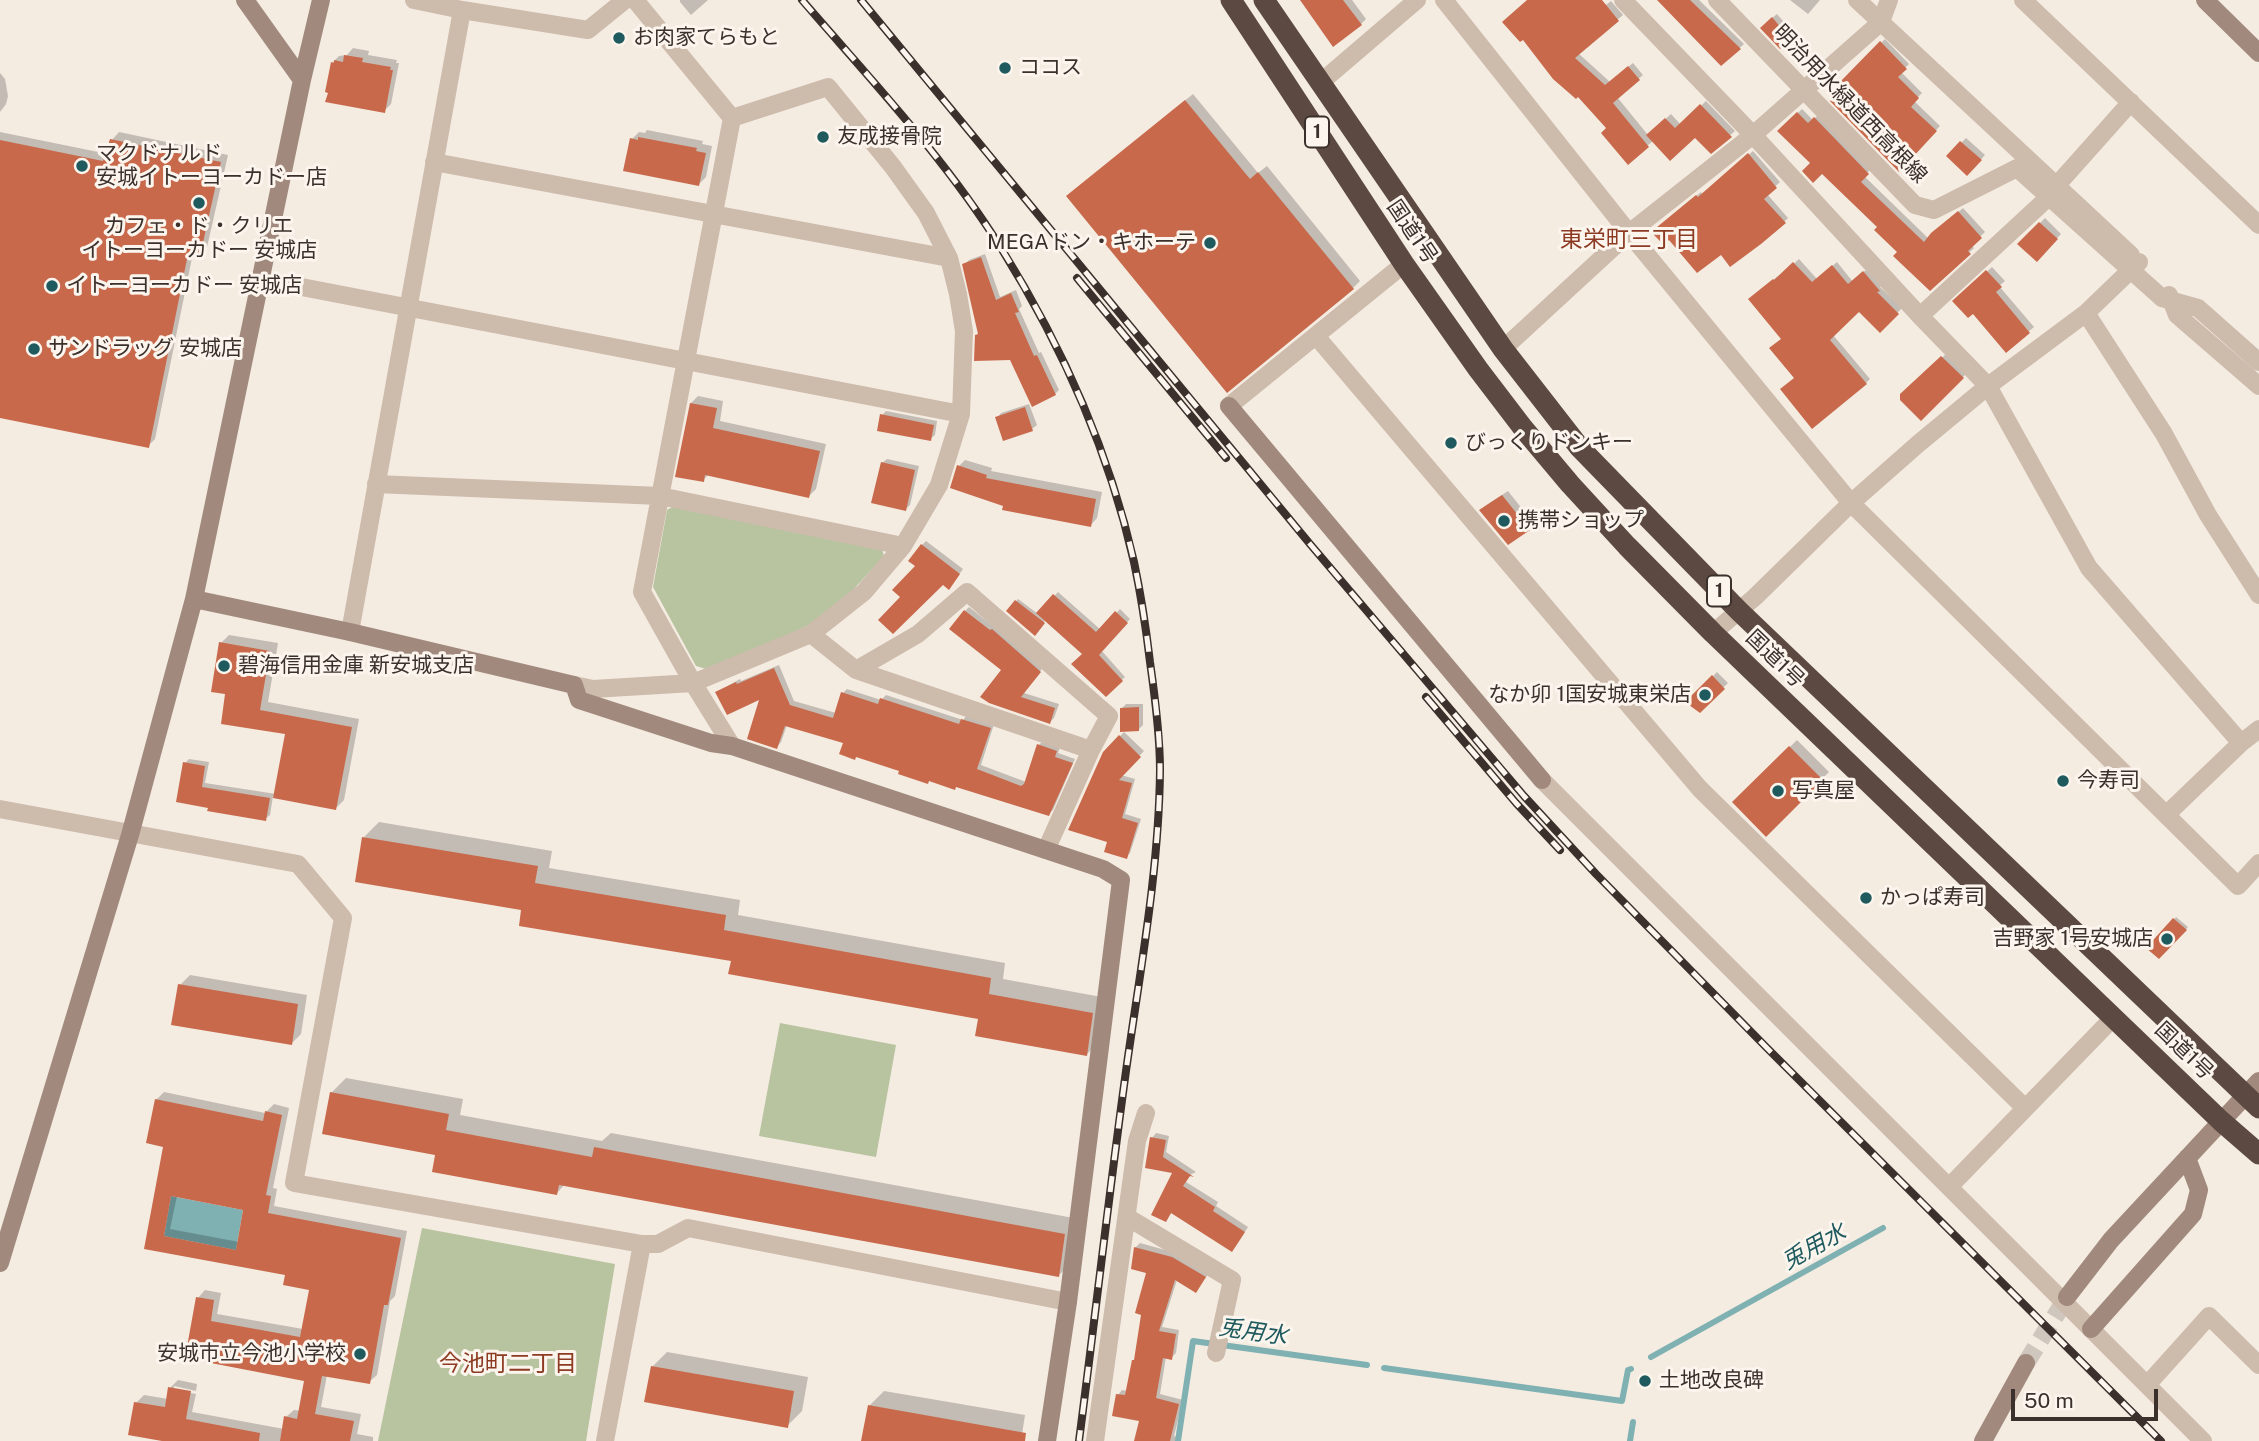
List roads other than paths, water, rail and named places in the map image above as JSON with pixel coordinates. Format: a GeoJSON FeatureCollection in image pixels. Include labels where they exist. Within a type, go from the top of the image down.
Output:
{"type":"FeatureCollection","features":[{"type":"Feature","properties":{"kind":"highway","name":"国道1号"},"geometry":{"type":"LineString","coordinates":[[1231,0],[1404,264],[1478,369],[1523,428],[1627,546],[1713,633],[2221,1121],[2259,1154]]}},
{"type":"Feature","properties":{"kind":"highway","name":"国道1号"},"geometry":{"type":"LineString","coordinates":[[1264,0],[1503,349],[1580,448],[1738,611],[2255,1095]]}},
{"type":"Feature","properties":{"kind":"street"},"geometry":{"type":"LineString","coordinates":[[245,0],[302,80]]}},
{"type":"Feature","properties":{"kind":"street"},"geometry":{"type":"LineString","coordinates":[[0,1264],[130,835],[194,599],[321,0]]}},
{"type":"Feature","properties":{"kind":"street"},"geometry":{"type":"LineString","coordinates":[[414,0],[588,30],[625,0]]}},
{"type":"Feature","properties":{"kind":"street"},"geometry":{"type":"LineString","coordinates":[[635,0],[732,118],[642,592],[732,746]]}},
{"type":"Feature","properties":{"kind":"street"},"geometry":{"type":"LineString","coordinates":[[1320,83],[1417,0]]}},
{"type":"Feature","properties":{"kind":"street"},"geometry":{"type":"LineString","coordinates":[[1444,0],[1629,233],[1852,503],[2238,886],[2259,863]]}},
{"type":"Feature","properties":{"kind":"street"},"geometry":{"type":"LineString","coordinates":[[1623,0],[1988,386],[2089,568],[2241,743]]}},
{"type":"Feature","properties":{"kind":"street","name":"明治用水緑道西高根線"},"geometry":{"type":"LineString","coordinates":[[1717,0],[1915,205],[1934,210],[2017,168],[2053,191],[2135,266],[2162,298],[2198,308],[2259,361]]}},
{"type":"Feature","properties":{"kind":"street"},"geometry":{"type":"LineString","coordinates":[[1857,0],[2053,191]]}},
{"type":"Feature","properties":{"kind":"street"},"geometry":{"type":"LineString","coordinates":[[1503,349],[1629,233],[1753,135],[1881,22],[1889,0]]}},
{"type":"Feature","properties":{"kind":"street"},"geometry":{"type":"LineString","coordinates":[[2024,0],[2259,225]]}},
{"type":"Feature","properties":{"kind":"street"},"geometry":{"type":"LineString","coordinates":[[2205,0],[2259,53]]}},
{"type":"Feature","properties":{"kind":"street"},"geometry":{"type":"LineString","coordinates":[[350,632],[462,10]]}},
{"type":"Feature","properties":{"kind":"street"},"geometry":{"type":"LineString","coordinates":[[194,599],[350,632],[593,689],[693,683],[811,634],[864,592],[903,546],[939,485],[961,414],[964,331],[949,258],[926,213],[894,167],[828,87],[732,118]]}},
{"type":"Feature","properties":{"kind":"street"},"geometry":{"type":"LineString","coordinates":[[1920,316],[2053,191],[2131,102]]}},
{"type":"Feature","properties":{"kind":"street"},"geometry":{"type":"LineString","coordinates":[[434,162],[949,258]]}},
{"type":"Feature","properties":{"kind":"street"},"geometry":{"type":"LineString","coordinates":[[1404,264],[1229,406],[1542,780],[2203,1441]]}},
{"type":"Feature","properties":{"kind":"street"},"geometry":{"type":"LineString","coordinates":[[1713,633],[1918,444],[1988,386],[2086,313],[2135,266]]}},
{"type":"Feature","properties":{"kind":"street"},"geometry":{"type":"LineString","coordinates":[[260,279],[961,414]]}},
{"type":"Feature","properties":{"kind":"street"},"geometry":{"type":"LineString","coordinates":[[2172,301],[2177,315],[2259,386]]}},
{"type":"Feature","properties":{"kind":"street"},"geometry":{"type":"LineString","coordinates":[[2086,313],[2164,434],[2207,515],[2259,594]]}},
{"type":"Feature","properties":{"kind":"street"},"geometry":{"type":"LineString","coordinates":[[1316,336],[1700,789],[2025,1108]]}},
{"type":"Feature","properties":{"kind":"street"},"geometry":{"type":"LineString","coordinates":[[376,484],[660,496],[903,546]]}},
{"type":"Feature","properties":{"kind":"street"},"geometry":{"type":"LineString","coordinates":[[856,670],[918,634],[967,592],[1109,716],[1046,850]]}},
{"type":"Feature","properties":{"kind":"street"},"geometry":{"type":"LineString","coordinates":[[811,634],[856,670],[1091,751]]}},
{"type":"Feature","properties":{"kind":"street"},"geometry":{"type":"LineString","coordinates":[[574,685],[579,700],[710,743],[732,746],[1046,850],[1103,869],[1121,880],[1068,1302],[1047,1441]]}},
{"type":"Feature","properties":{"kind":"street"},"geometry":{"type":"LineString","coordinates":[[2167,814],[2259,729]]}},
{"type":"Feature","properties":{"kind":"street"},"geometry":{"type":"LineString","coordinates":[[0,809],[298,864],[343,918],[294,1183],[642,1244],[657,1244],[688,1228],[1068,1302]]}},
{"type":"Feature","properties":{"kind":"street"},"geometry":{"type":"LineString","coordinates":[[1949,1187],[2114,1017]]}},
{"type":"Feature","properties":{"kind":"street"},"geometry":{"type":"LineString","coordinates":[[2067,1297],[2111,1240],[2221,1121],[2255,1095]]}},
{"type":"Feature","properties":{"kind":"street"},"geometry":{"type":"LineString","coordinates":[[1095,1441],[1138,1141],[1146,1113]]}},
{"type":"Feature","properties":{"kind":"street"},"geometry":{"type":"LineString","coordinates":[[2091,1329],[2193,1214],[2199,1190],[2187,1158]]}},
{"type":"Feature","properties":{"kind":"street"},"geometry":{"type":"LineString","coordinates":[[1127,1217],[1232,1280],[1216,1353]]}},
{"type":"Feature","properties":{"kind":"street"},"geometry":{"type":"LineString","coordinates":[[605,1441],[642,1244]]}},
{"type":"Feature","properties":{"kind":"street"},"geometry":{"type":"LineString","coordinates":[[2147,1385],[2209,1316],[2259,1365]]}},
{"type":"Feature","properties":{"kind":"street"},"geometry":{"type":"LineString","coordinates":[[1983,1441],[2026,1363]]}},
{"type":"Feature","properties":{"kind":"water"},"geometry":{"type":"Polygon","coordinates":[[[171,1196],[243,1210],[236,1250],[164,1236],[171,1196]]]}},
{"type":"Feature","properties":{"kind":"waterway","name":"兎用水"},"geometry":{"type":"LineString","coordinates":[[1651,1357],[1883,1228]]}},
{"type":"Feature","properties":{"kind":"waterway","name":"兎用水"},"geometry":{"type":"LineString","coordinates":[[1178,1441],[1193,1341],[1367,1365]]}},
{"type":"Feature","properties":{"kind":"waterway","name":"兎用水"},"geometry":{"type":"LineString","coordinates":[[1384,1368],[1622,1401],[1628,1370],[1631,1369]]}},
{"type":"Feature","properties":{"kind":"waterway"},"geometry":{"type":"LineString","coordinates":[[1630,1441],[1633,1422]]}},
{"type":"Feature","properties":{"kind":"tunnel"},"geometry":{"type":"LineString","coordinates":[[2026,1363],[2067,1297]]}},
{"type":"Feature","properties":{"kind":"railway"},"geometry":{"type":"LineString","coordinates":[[802,0],[932,151],[979,215],[1023,285],[1063,360],[1097,439],[1124,521],[1137,574],[1157,716],[1160,756],[1159,808],[1148,921],[1079,1441]]}},
{"type":"Feature","properties":{"kind":"railway"},"geometry":{"type":"LineString","coordinates":[[861,0],[1310,544],[1524,796],[1596,874],[1767,1048],[2161,1441]]}},
{"type":"Feature","properties":{"kind":"railway"},"geometry":{"type":"LineString","coordinates":[[1077,278],[1226,458]]}},
{"type":"Feature","properties":{"kind":"railway"},"geometry":{"type":"LineString","coordinates":[[1426,697],[1516,803],[1560,850]]}},
{"type":"Feature","properties":{"kind":"place","name":"お肉家てらもと"},"geometry":{"type":"Point","coordinates":[619,38]}},
{"type":"Feature","properties":{"kind":"place","name":"ココス"},"geometry":{"type":"Point","coordinates":[1005,68]}},
{"type":"Feature","properties":{"kind":"place","name":"友成接骨院"},"geometry":{"type":"Point","coordinates":[823,137]}},
{"type":"Feature","properties":{"kind":"place","name":"マクドナルド 安城イトーヨーカドー店"},"geometry":{"type":"Point","coordinates":[82,166]}},
{"type":"Feature","properties":{"kind":"place","name":"カフェ・ド・クリエ イトーヨーカドー 安城店"},"geometry":{"type":"Point","coordinates":[199,203]}},
{"type":"Feature","properties":{"kind":"place","name":"MEGAドン・キホーテ"},"geometry":{"type":"Point","coordinates":[1210,243]}},
{"type":"Feature","properties":{"kind":"place","name":"イトーヨーカドー 安城店"},"geometry":{"type":"Point","coordinates":[52,286]}},
{"type":"Feature","properties":{"kind":"place","name":"サンドラッグ 安城店"},"geometry":{"type":"Point","coordinates":[34,349]}},
{"type":"Feature","properties":{"kind":"place","name":"びっくりドンキー"},"geometry":{"type":"Point","coordinates":[1451,443]}},
{"type":"Feature","properties":{"kind":"place","name":"携帯ショップ"},"geometry":{"type":"Point","coordinates":[1504,521]}},
{"type":"Feature","properties":{"kind":"place","name":"碧海信用金庫 新安城支店"},"geometry":{"type":"Point","coordinates":[224,666]}},
{"type":"Feature","properties":{"kind":"place","name":"なか卯 1国安城東栄店"},"geometry":{"type":"Point","coordinates":[1705,695]}},
{"type":"Feature","properties":{"kind":"place","name":"今寿司"},"geometry":{"type":"Point","coordinates":[2063,781]}},
{"type":"Feature","properties":{"kind":"place","name":"写真屋"},"geometry":{"type":"Point","coordinates":[1778,791]}},
{"type":"Feature","properties":{"kind":"place","name":"かっぱ寿司"},"geometry":{"type":"Point","coordinates":[1866,898]}},
{"type":"Feature","properties":{"kind":"place","name":"吉野家 1号安城店"},"geometry":{"type":"Point","coordinates":[2167,939]}},
{"type":"Feature","properties":{"kind":"place","name":"安城市立今池小学校"},"geometry":{"type":"Point","coordinates":[360,1354]}},
{"type":"Feature","properties":{"kind":"place","name":"土地改良碑"},"geometry":{"type":"Point","coordinates":[1645,1381]}},
{"type":"Feature","properties":{"kind":"district","name":"東栄町三丁目"},"geometry":{"type":"Point","coordinates":[1629,240]}},
{"type":"Feature","properties":{"kind":"district","name":"今池町二丁目"},"geometry":{"type":"Point","coordinates":[508,1364]}}]}
